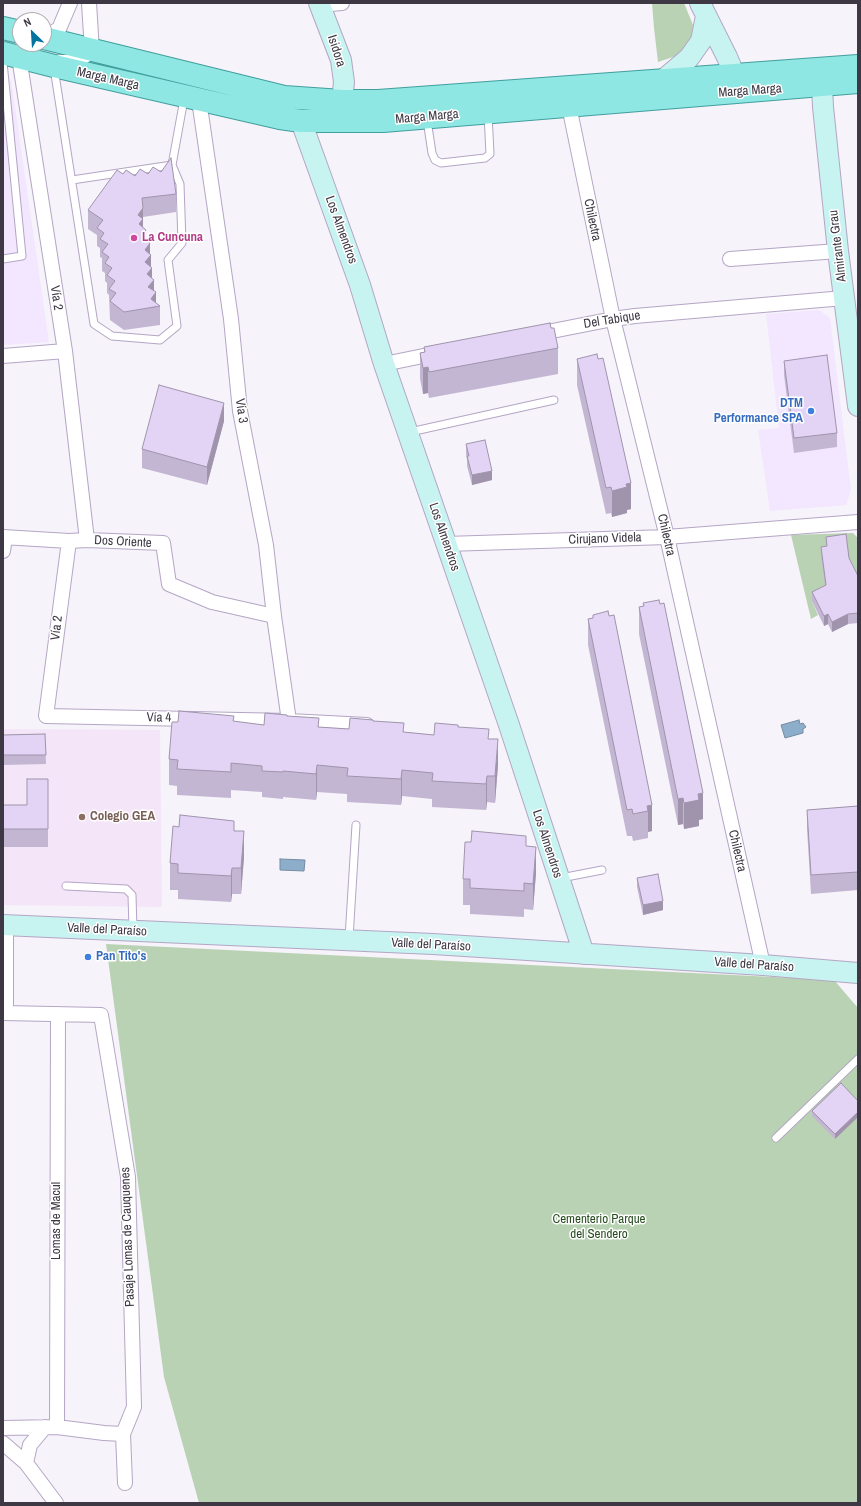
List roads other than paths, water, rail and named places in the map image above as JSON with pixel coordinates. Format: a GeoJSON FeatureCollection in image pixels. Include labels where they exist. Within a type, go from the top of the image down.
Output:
{"type":"FeatureCollection","features":[{"type":"Feature","properties":{"kind":"main road","name":"Marga Marga"},"geometry":{"type":"LineString","coordinates":[[52,40],[284,97],[342,101],[378,101],[663,80],[822,85],[858,82]]}},
{"type":"Feature","properties":{"kind":"main road","name":"Marga Marga"},"geometry":{"type":"LineString","coordinates":[[22,60],[280,118],[301,121],[382,121],[569,106],[738,83],[791,71],[858,67]]}},
{"type":"Feature","properties":{"kind":"main road"},"geometry":{"type":"LineString","coordinates":[[301,121],[335,112],[342,101]]}},
{"type":"Feature","properties":{"kind":"street"},"geometry":{"type":"LineString","coordinates":[[52,33],[59,29],[70,3]]}},
{"type":"Feature","properties":{"kind":"street"},"geometry":{"type":"LineString","coordinates":[[22,60],[76,62],[92,51],[88,3]]}},
{"type":"Feature","properties":{"kind":"street"},"geometry":{"type":"LineString","coordinates":[[319,4],[342,3]]}},
{"type":"Feature","properties":{"kind":"street","name":"Isidora"},"geometry":{"type":"LineString","coordinates":[[319,4],[340,60],[344,82],[342,101]]}},
{"type":"Feature","properties":{"kind":"street"},"geometry":{"type":"LineString","coordinates":[[663,80],[689,58],[701,41],[703,9]]}},
{"type":"Feature","properties":{"kind":"street"},"geometry":{"type":"LineString","coordinates":[[703,9],[738,83]]}},
{"type":"Feature","properties":{"kind":"street","name":"Vía 2"},"geometry":{"type":"LineString","coordinates":[[22,60],[65,351],[87,540]]}},
{"type":"Feature","properties":{"kind":"street"},"geometry":{"type":"LineString","coordinates":[[791,71],[822,85],[835,76],[858,67]]}},
{"type":"Feature","properties":{"kind":"street","name":"Almirante Grau"},"geometry":{"type":"LineString","coordinates":[[822,85],[838,251],[858,406]]}},
{"type":"Feature","properties":{"kind":"street","name":"Vía 3"},"geometry":{"type":"LineString","coordinates":[[192,98],[231,319],[240,411],[266,545],[274,616],[289,721]]}},
{"type":"Feature","properties":{"kind":"street","name":"Chilectra"},"geometry":{"type":"LineString","coordinates":[[569,106],[613,318],[667,537],[762,965]]}},
{"type":"Feature","properties":{"kind":"street","name":"Los Almendros"},"geometry":{"type":"LineString","coordinates":[[301,121],[360,285],[384,364],[506,717],[584,954]]}},
{"type":"Feature","properties":{"kind":"street"},"geometry":{"type":"LineString","coordinates":[[730,258],[838,251]]}},
{"type":"Feature","properties":{"kind":"street","name":"Del Tabique"},"geometry":{"type":"LineString","coordinates":[[521,337],[613,318],[844,298]]}},
{"type":"Feature","properties":{"kind":"street"},"geometry":{"type":"LineString","coordinates":[[3,356],[65,351]]}},
{"type":"Feature","properties":{"kind":"street"},"geometry":{"type":"LineString","coordinates":[[384,364],[452,351]]}},
{"type":"Feature","properties":{"kind":"street","name":"Cirujano Videla"},"geometry":{"type":"LineString","coordinates":[[446,544],[667,537],[858,522]]}},
{"type":"Feature","properties":{"kind":"street"},"geometry":{"type":"LineString","coordinates":[[3,551],[4,537]]}},
{"type":"Feature","properties":{"kind":"street","name":"Dos Oriente"},"geometry":{"type":"LineString","coordinates":[[4,537],[69,541],[87,540],[163,543],[169,584],[212,602],[274,616]]}},
{"type":"Feature","properties":{"kind":"street","name":"Vía 2"},"geometry":{"type":"LineString","coordinates":[[46,716],[69,541]]}},
{"type":"Feature","properties":{"kind":"street","name":"Vía 4"},"geometry":{"type":"LineString","coordinates":[[46,716],[289,721],[368,725]]}},
{"type":"Feature","properties":{"kind":"street"},"geometry":{"type":"LineString","coordinates":[[5,925],[5,1013],[58,1014]]}},
{"type":"Feature","properties":{"kind":"street","name":"Valle del Paraíso"},"geometry":{"type":"LineString","coordinates":[[5,925],[433,944],[762,965],[858,973]]}},
{"type":"Feature","properties":{"kind":"street","name":"Pasaje Lomas de Cauquenes"},"geometry":{"type":"LineString","coordinates":[[58,1014],[101,1015],[128,1177],[134,1407],[123,1434]]}},
{"type":"Feature","properties":{"kind":"street","name":"Lomas de Macul"},"geometry":{"type":"LineString","coordinates":[[51,1427],[58,1014]]}},
{"type":"Feature","properties":{"kind":"street"},"geometry":{"type":"LineString","coordinates":[[26,1464],[30,1445],[51,1427]]}},
{"type":"Feature","properties":{"kind":"street"},"geometry":{"type":"LineString","coordinates":[[3,1428],[51,1427],[123,1434],[125,1483]]}},
{"type":"Feature","properties":{"kind":"street"},"geometry":{"type":"LineString","coordinates":[[3,1443],[26,1464],[56,1503]]}},
{"type":"Feature","properties":{"kind":"lane"},"geometry":{"type":"LineString","coordinates":[[3,259],[22,256],[4,82],[22,60],[72,180],[94,324],[112,336],[160,340],[176,326],[168,260],[182,243],[180,184],[172,165],[192,98]]}},
{"type":"Feature","properties":{"kind":"lane"},"geometry":{"type":"LineString","coordinates":[[426,117],[432,153],[435,160],[441,163],[485,158],[490,154],[488,112]]}},
{"type":"Feature","properties":{"kind":"lane"},"geometry":{"type":"LineString","coordinates":[[72,180],[172,165]]}},
{"type":"Feature","properties":{"kind":"lane"},"geometry":{"type":"LineString","coordinates":[[408,433],[554,400]]}},
{"type":"Feature","properties":{"kind":"lane"},"geometry":{"type":"LineString","coordinates":[[349,941],[356,825]]}},
{"type":"Feature","properties":{"kind":"lane"},"geometry":{"type":"LineString","coordinates":[[558,878],[602,870]]}},
{"type":"Feature","properties":{"kind":"lane"},"geometry":{"type":"LineString","coordinates":[[66,886],[126,889],[132,895],[133,931]]}},
{"type":"Feature","properties":{"kind":"lane"},"geometry":{"type":"LineString","coordinates":[[776,1138],[858,1059]]}},
{"type":"Feature","properties":{"kind":"water"},"geometry":{"type":"Polygon","coordinates":[[[799,720],[800,724],[803,723],[806,727],[803,729],[803,733],[785,738],[781,725],[799,720]]]}},
{"type":"Feature","properties":{"kind":"water"},"geometry":{"type":"Polygon","coordinates":[[[280,859],[305,860],[304,871],[280,870],[280,859]]]}},
{"type":"Feature","properties":{"kind":"place","name":"La Cuncuna"},"geometry":{"type":"Point","coordinates":[134,238]}},
{"type":"Feature","properties":{"kind":"place","name":"DTM Performance SPA"},"geometry":{"type":"Point","coordinates":[811,411]}},
{"type":"Feature","properties":{"kind":"place","name":"Colegio GEA"},"geometry":{"type":"Point","coordinates":[82,817]}},
{"type":"Feature","properties":{"kind":"place","name":"Pan Tito's"},"geometry":{"type":"Point","coordinates":[88,957]}},
{"type":"Feature","properties":{"kind":"park label","name":"Cementerio Parque del Sendero"},"geometry":{"type":"Point","coordinates":[599,1228]}}]}
